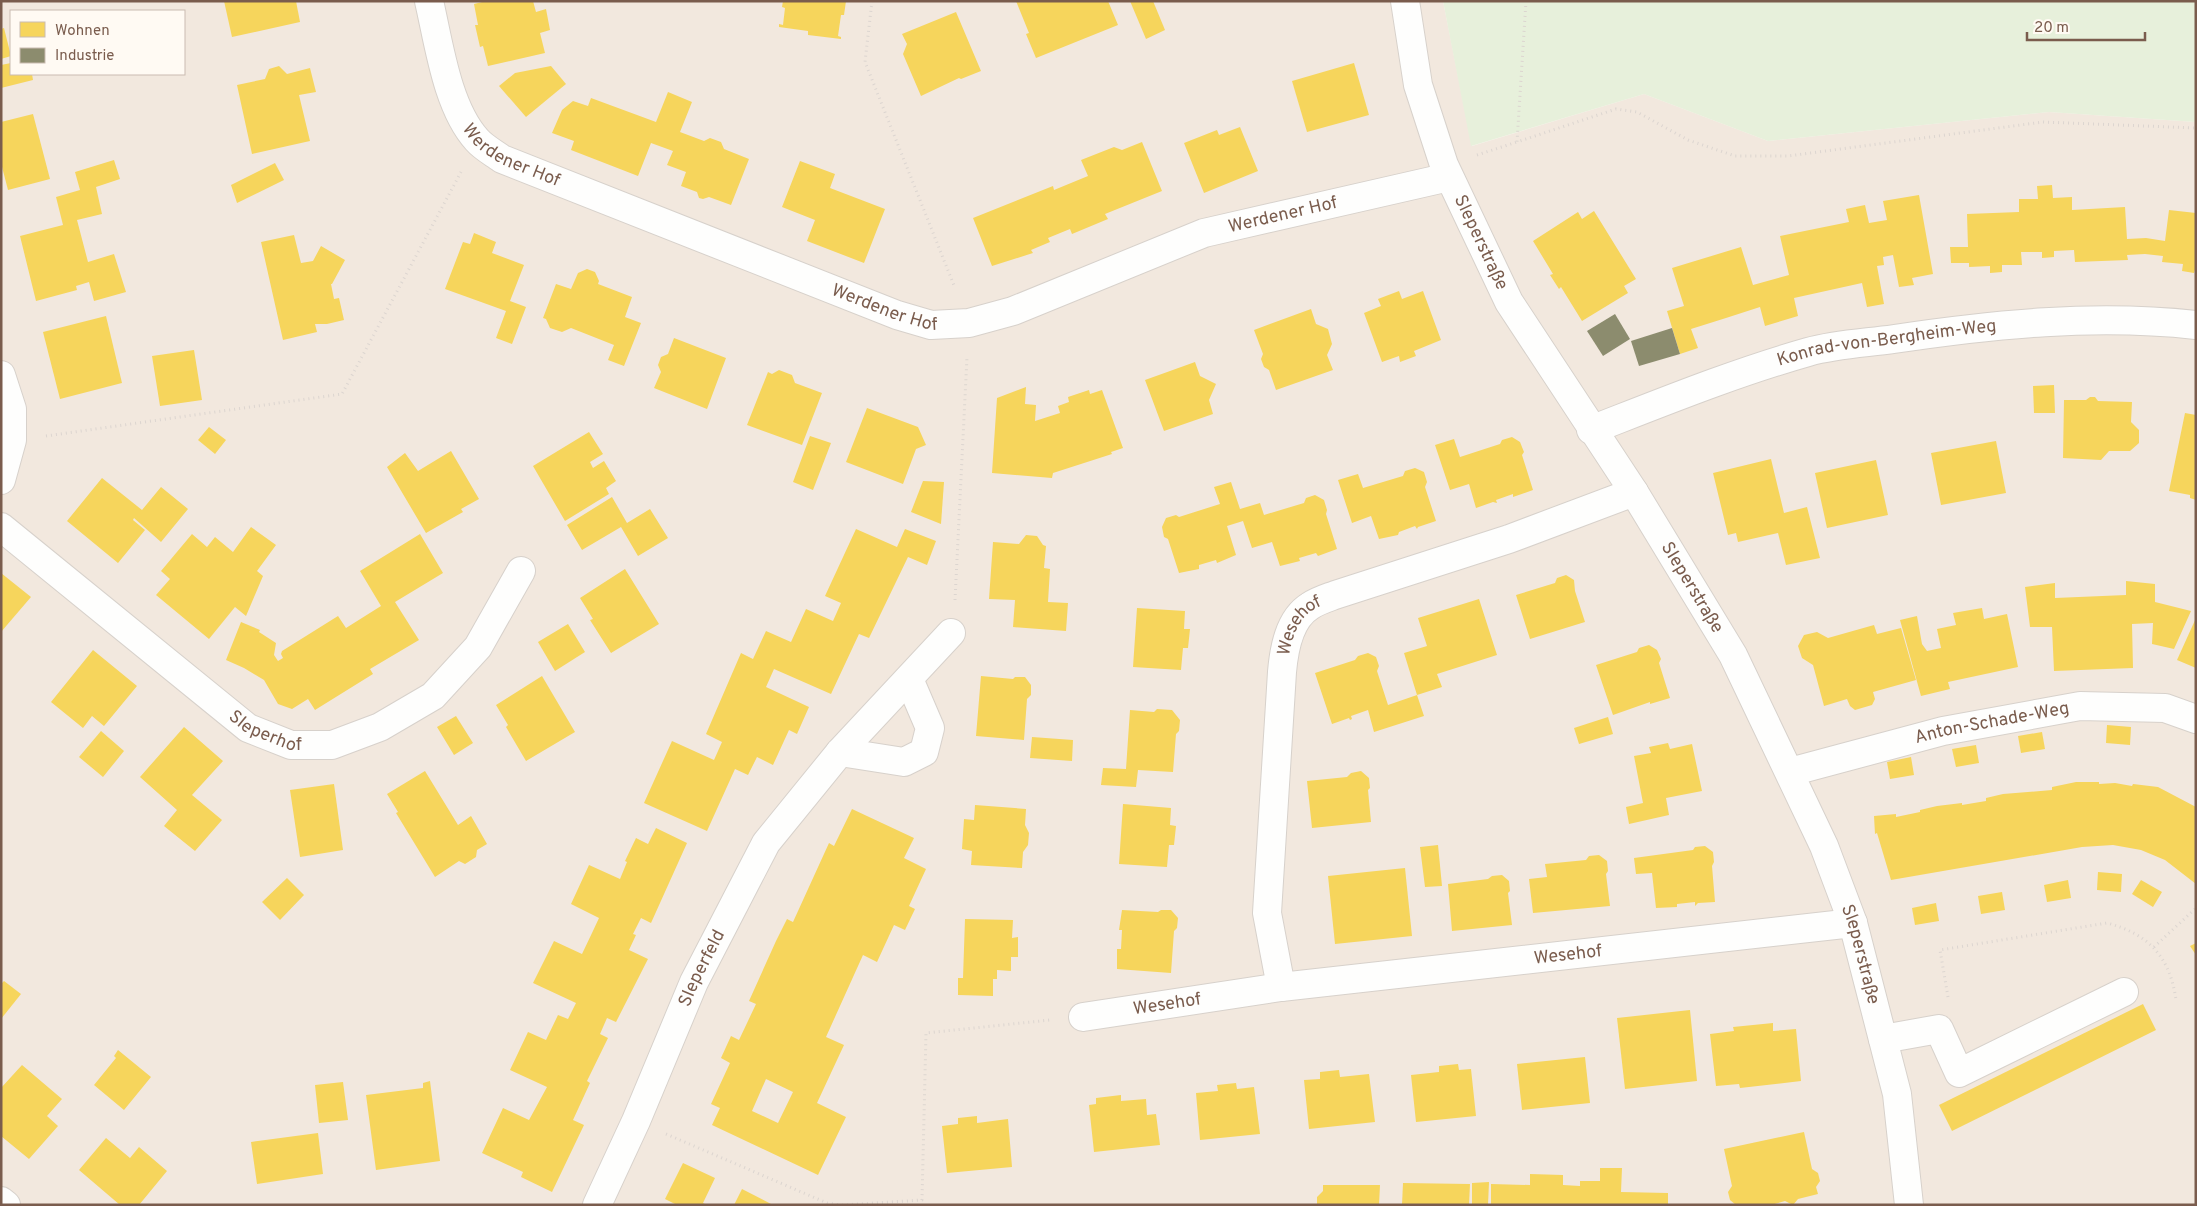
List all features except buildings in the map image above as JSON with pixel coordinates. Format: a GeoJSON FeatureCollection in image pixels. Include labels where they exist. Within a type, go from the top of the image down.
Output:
{"type":"FeatureCollection","features":[{"type":"Feature","properties":{"kind":"street","name":"Werdener Hof"},"geometry":{"type":"LineString","coordinates":[[429,1],[448,80],[460,116],[478,141],[502,159],[897,315],[931,326],[969,324],[1014,311],[1204,233],[1446,171]]}},
{"type":"Feature","properties":{"kind":"street","name":"Sleperstraße"},"geometry":{"type":"LineString","coordinates":[[1405,1],[1418,85],[1446,171],[1509,302],[1591,430],[1634,492],[1733,655],[1824,846],[1854,923],[1897,1094],[1909,1205]]}},
{"type":"Feature","properties":{"kind":"street","name":"Konrad-von-Bergheim-Weg"},"geometry":{"type":"LineString","coordinates":[[1591,430],[1699,387],[1810,351],[1942,332],[2053,320],[2169,322],[2196,325]]}},
{"type":"Feature","properties":{"kind":"street"},"geometry":{"type":"LineString","coordinates":[[1,375],[12,409],[12,440],[1,480]]}},
{"type":"Feature","properties":{"kind":"street","name":"Wesehof"},"geometry":{"type":"LineString","coordinates":[[1281,987],[1266,913],[1282,672],[1284,652],[1291,628],[1309,606],[1335,595],[1509,539],[1634,492]]}},
{"type":"Feature","properties":{"kind":"street","name":"Sleperhof"},"geometry":{"type":"LineString","coordinates":[[1,527],[248,728],[291,746],[332,745],[380,727],[433,696],[478,647],[521,571]]}},
{"type":"Feature","properties":{"kind":"street","name":"Sleperfeld"},"geometry":{"type":"LineString","coordinates":[[597,1205],[636,1120],[694,982],[766,843],[840,752],[951,633]]}},
{"type":"Feature","properties":{"kind":"street"},"geometry":{"type":"LineString","coordinates":[[840,752],[904,762],[924,752],[930,728],[908,680]]}},
{"type":"Feature","properties":{"kind":"street","name":"Anton-Schade-Weg"},"geometry":{"type":"LineString","coordinates":[[1790,772],[1943,731],[2080,706],[2165,708],[2196,719]]}},
{"type":"Feature","properties":{"kind":"street","name":"Wesehof"},"geometry":{"type":"LineString","coordinates":[[1083,1017],[1281,987],[1854,923]]}},
{"type":"Feature","properties":{"kind":"street"},"geometry":{"type":"LineString","coordinates":[[1883,1039],[1939,1028],[1959,1073],[2124,992]]}},
{"type":"Feature","properties":{"kind":"street"},"geometry":{"type":"LineString","coordinates":[[1,1201],[6,1205]]}},
{"type":"Feature","properties":{"kind":"path"},"geometry":{"type":"LineString","coordinates":[[1517,142],[1526,1]]}},
{"type":"Feature","properties":{"kind":"path"},"geometry":{"type":"LineString","coordinates":[[1446,171],[1517,142],[1616,109],[1637,112],[1688,140],[1735,156],[1788,156],[2043,122],[2196,128]]}},
{"type":"Feature","properties":{"kind":"path"},"geometry":{"type":"LineString","coordinates":[[12,440],[342,394],[478,141]]}},
{"type":"Feature","properties":{"kind":"path"},"geometry":{"type":"LineString","coordinates":[[2154,947],[2196,908]]}},
{"type":"Feature","properties":{"kind":"path"},"geometry":{"type":"LineString","coordinates":[[1939,1028],[1949,994],[1940,950],[2107,923],[2126,928],[2154,947],[2165,962],[2173,981],[2176,1000]]}},
{"type":"Feature","properties":{"kind":"path"},"geometry":{"type":"LineString","coordinates":[[636,1120],[827,1203],[842,1205],[922,1200],[926,1033],[1083,1017]]}},
{"type":"Feature","properties":{"kind":"shaded area"},"geometry":{"type":"Polygon","coordinates":[[[1,1],[1443,1],[1472,146],[1644,94],[1768,141],[2049,112],[2196,122],[2196,1205],[1,1205],[1,1]]]}},
{"type":"Feature","properties":{"kind":"green space"},"geometry":{"type":"Polygon","coordinates":[[[1443,1],[2196,1],[2196,122],[2049,112],[1768,141],[1644,94],[1471,146],[1443,1]]]}}]}
